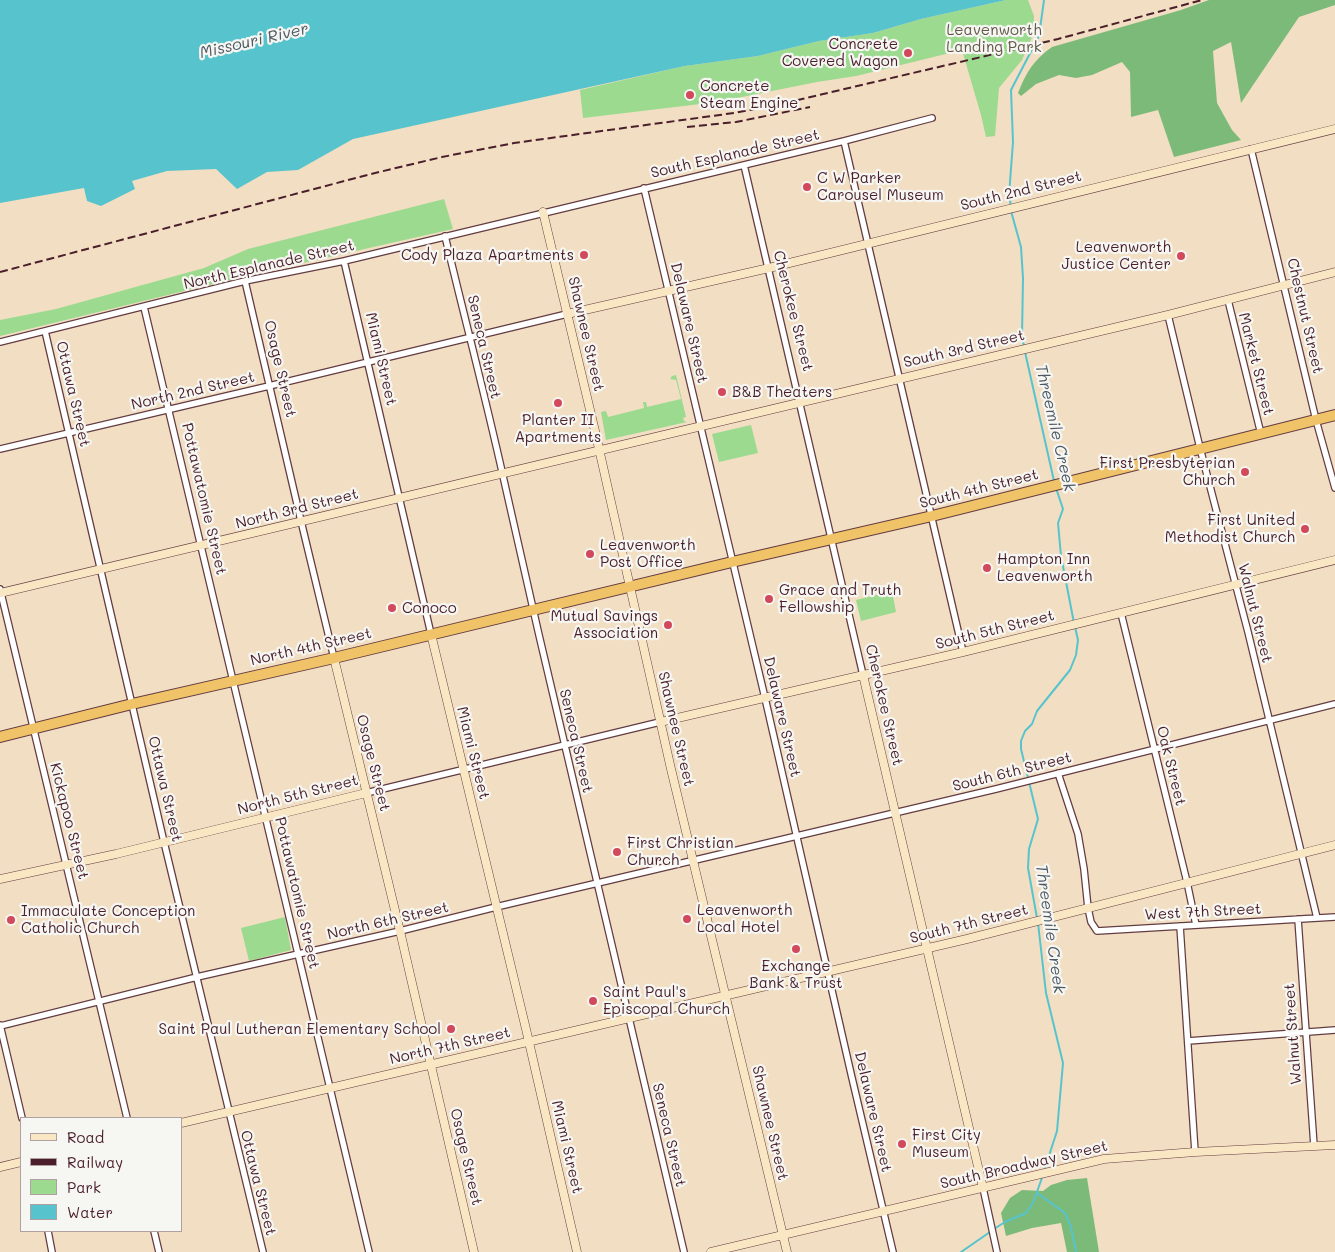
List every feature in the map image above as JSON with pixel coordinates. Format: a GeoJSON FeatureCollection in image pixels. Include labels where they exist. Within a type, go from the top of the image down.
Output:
{"type":"FeatureCollection","features":[{"type":"Feature","properties":{"kind":"highway","name":"South 4th Street"},"geometry":{"type":"LineString","coordinates":[[630,587],[932,516],[1335,416]]}},
{"type":"Feature","properties":{"kind":"highway","name":"North 4th Street"},"geometry":{"type":"LineString","coordinates":[[0,737],[132,704],[630,587]]}},
{"type":"Feature","properties":{"kind":"street","name":"South Esplanade Street"},"geometry":{"type":"LineString","coordinates":[[543,212],[844,141],[932,118]]}},
{"type":"Feature","properties":{"kind":"street","name":"South 2nd Street"},"geometry":{"type":"LineString","coordinates":[[567,314],[769,268],[1335,129]]}},
{"type":"Feature","properties":{"kind":"street"},"geometry":{"type":"LineString","coordinates":[[844,141],[963,652]]}},
{"type":"Feature","properties":{"kind":"street","name":"Chestnut Street"},"geometry":{"type":"LineString","coordinates":[[1251,149],[1285,284],[1316,420],[1335,488]]}},
{"type":"Feature","properties":{"kind":"street","name":"Cherokee Street"},"geometry":{"type":"LineString","coordinates":[[744,165],[801,402],[831,540],[997,1251]]}},
{"type":"Feature","properties":{"kind":"street","name":"Delaware Street"},"geometry":{"type":"LineString","coordinates":[[644,188],[765,698],[893,1252]]}},
{"type":"Feature","properties":{"kind":"street","name":"North Esplanade Street"},"geometry":{"type":"LineString","coordinates":[[0,342],[245,281],[344,261],[543,212]]}},
{"type":"Feature","properties":{"kind":"street","name":"Shawnee Street"},"geometry":{"type":"LineString","coordinates":[[543,212],[600,451],[660,722],[787,1252]]}},
{"type":"Feature","properties":{"kind":"street","name":"Seneca Street"},"geometry":{"type":"LineString","coordinates":[[445,236],[684,1252]]}},
{"type":"Feature","properties":{"kind":"street","name":"Miami Street"},"geometry":{"type":"LineString","coordinates":[[344,261],[577,1252]]}},
{"type":"Feature","properties":{"kind":"street","name":"South 3rd Street"},"geometry":{"type":"LineString","coordinates":[[600,451],[1168,315],[1335,272]]}},
{"type":"Feature","properties":{"kind":"street","name":"Osage Street"},"geometry":{"type":"LineString","coordinates":[[245,281],[400,931],[474,1252]]}},
{"type":"Feature","properties":{"kind":"street","name":"Market Street"},"geometry":{"type":"LineString","coordinates":[[1228,300],[1261,434]]}},
{"type":"Feature","properties":{"kind":"street","name":"Pottawatomie Street"},"geometry":{"type":"LineString","coordinates":[[144,307],[369,1252]]}},
{"type":"Feature","properties":{"kind":"street","name":"North 2nd Street"},"geometry":{"type":"LineString","coordinates":[[0,449],[567,314]]}},
{"type":"Feature","properties":{"kind":"street","name":"Walnut Street"},"geometry":{"type":"LineString","coordinates":[[1168,315],[1317,918]]}},
{"type":"Feature","properties":{"kind":"street","name":"Ottawa Street"},"geometry":{"type":"LineString","coordinates":[[45,331],[262,1252]]}},
{"type":"Feature","properties":{"kind":"street","name":"North 3rd Street"},"geometry":{"type":"LineString","coordinates":[[0,592],[600,451]]}},
{"type":"Feature","properties":{"kind":"street","name":"South 5th Street"},"geometry":{"type":"LineString","coordinates":[[660,722],[963,652],[1335,560]]}},
{"type":"Feature","properties":{"kind":"street","name":"Kickapoo Street"},"geometry":{"type":"LineString","coordinates":[[0,592],[127,1117]]}},
{"type":"Feature","properties":{"kind":"street","name":"Oak Street"},"geometry":{"type":"LineString","coordinates":[[1121,613],[1196,925]]}},
{"type":"Feature","properties":{"kind":"street","name":"South 6th Street"},"geometry":{"type":"LineString","coordinates":[[693,860],[1006,786],[1269,722],[1335,704]]}},
{"type":"Feature","properties":{"kind":"street","name":"North 5th Street"},"geometry":{"type":"LineString","coordinates":[[0,879],[164,842],[660,722]]}},
{"type":"Feature","properties":{"kind":"street"},"geometry":{"type":"LineString","coordinates":[[1058,773],[1078,834],[1088,908]]}},
{"type":"Feature","properties":{"kind":"street","name":"South 7th Street"},"geometry":{"type":"LineString","coordinates":[[725,995],[1057,917],[1335,845]]}},
{"type":"Feature","properties":{"kind":"street","name":"North 6th Street"},"geometry":{"type":"LineString","coordinates":[[0,1026],[197,977],[299,955],[693,860]]}},
{"type":"Feature","properties":{"kind":"street","name":"West 7th Street"},"geometry":{"type":"LineString","coordinates":[[1088,908],[1091,922],[1098,931],[1335,917]]}},
{"type":"Feature","properties":{"kind":"street","name":"Walnut Street"},"geometry":{"type":"LineString","coordinates":[[1298,919],[1314,1146]]}},
{"type":"Feature","properties":{"kind":"street"},"geometry":{"type":"LineString","coordinates":[[1180,926],[1195,1152]]}},
{"type":"Feature","properties":{"kind":"street","name":"North 7th Street"},"geometry":{"type":"LineString","coordinates":[[182,1123],[431,1066],[725,995]]}},
{"type":"Feature","properties":{"kind":"street"},"geometry":{"type":"LineString","coordinates":[[0,1026],[22,1117]]}},
{"type":"Feature","properties":{"kind":"street"},"geometry":{"type":"LineString","coordinates":[[1188,1041],[1335,1030]]}},
{"type":"Feature","properties":{"kind":"street","name":"South Broadway Street"},"geometry":{"type":"LineString","coordinates":[[711,1252],[1117,1157],[1335,1145]]}},
{"type":"Feature","properties":{"kind":"street"},"geometry":{"type":"LineString","coordinates":[[0,1167],[20,1162]]}},
{"type":"Feature","properties":{"kind":"street"},"geometry":{"type":"LineString","coordinates":[[48,1232],[52,1252]]}},
{"type":"Feature","properties":{"kind":"street"},"geometry":{"type":"LineString","coordinates":[[154,1232],[159,1252]]}},
{"type":"Feature","properties":{"kind":"green space","name":"Leavenworth Landing Park"},"geometry":{"type":"Polygon","coordinates":[[[1006,0],[1028,0],[1034,16],[1033,35],[1022,60],[999,88],[995,136],[986,137],[962,50],[856,76],[717,102],[583,118],[580,90],[685,66],[758,56],[819,41],[873,33],[921,19],[1006,0]]]}},
{"type":"Feature","properties":{"kind":"green space"},"geometry":{"type":"Polygon","coordinates":[[[1209,0],[1335,0],[1335,5],[1299,17],[1241,103],[1231,42],[1213,51],[1217,103],[1232,130],[1241,140],[1174,157],[1158,110],[1131,117],[1130,72],[1122,62],[1092,75],[1076,78],[1059,75],[1036,84],[1021,96],[1018,93],[1031,67],[1052,47],[1181,10],[1209,0]]]}},
{"type":"Feature","properties":{"kind":"green space"},"geometry":{"type":"Polygon","coordinates":[[[444,199],[453,229],[254,274],[0,336],[0,320],[56,309],[204,268],[248,249],[444,199]]]}},
{"type":"Feature","properties":{"kind":"green space"},"geometry":{"type":"Polygon","coordinates":[[[676,375],[686,417],[683,418],[687,422],[606,440],[601,412],[606,411],[608,417],[644,408],[643,402],[646,402],[647,407],[681,399],[676,380],[670,379],[676,375]]]}},
{"type":"Feature","properties":{"kind":"green space"},"geometry":{"type":"Polygon","coordinates":[[[751,425],[758,453],[719,462],[712,434],[751,425]]]}},
{"type":"Feature","properties":{"kind":"green space"},"geometry":{"type":"Polygon","coordinates":[[[892,591],[896,612],[861,621],[856,600],[892,591]]]}},
{"type":"Feature","properties":{"kind":"green space"},"geometry":{"type":"Polygon","coordinates":[[[285,917],[291,950],[249,961],[241,928],[285,917]]]}},
{"type":"Feature","properties":{"kind":"green space"},"geometry":{"type":"Polygon","coordinates":[[[1087,1178],[1099,1252],[1067,1252],[1061,1223],[1032,1228],[1006,1236],[1001,1213],[1010,1198],[1022,1190],[1043,1191],[1051,1185],[1067,1180],[1087,1178]]]}},
{"type":"Feature","properties":{"kind":"water","name":"Missouri River"},"geometry":{"type":"Polygon","coordinates":[[[0,0],[1006,0],[921,19],[873,33],[819,41],[758,56],[685,66],[353,139],[298,170],[267,172],[237,189],[216,169],[167,171],[132,181],[135,189],[101,206],[87,201],[84,188],[0,203],[0,0]]]}},
{"type":"Feature","properties":{"kind":"waterway","name":"Threemile Creek"},"geometry":{"type":"LineString","coordinates":[[1011,206],[1009,195],[1013,142],[1011,90],[1039,36],[1044,0]]}},
{"type":"Feature","properties":{"kind":"waterway","name":"Threemile Creek"},"geometry":{"type":"LineString","coordinates":[[1011,211],[1021,247],[1023,278],[1022,336],[1024,347]]}},
{"type":"Feature","properties":{"kind":"waterway","name":"Threemile Creek"},"geometry":{"type":"LineString","coordinates":[[1025,352],[1054,481]]}},
{"type":"Feature","properties":{"kind":"waterway","name":"Threemile Creek"},"geometry":{"type":"LineString","coordinates":[[1056,488],[1063,509],[1058,523],[1061,556],[1074,623]]}},
{"type":"Feature","properties":{"kind":"waterway","name":"Threemile Creek"},"geometry":{"type":"LineString","coordinates":[[1037,918],[1028,868],[1029,849],[1038,819],[1021,749],[1021,741],[1025,731],[1032,724],[1037,711],[1070,670],[1076,655],[1078,640],[1075,627]]}},
{"type":"Feature","properties":{"kind":"waterway","name":"Threemile Creek"},"geometry":{"type":"LineString","coordinates":[[1038,923],[1046,993],[1063,1063],[1057,1131],[1044,1171]]}},
{"type":"Feature","properties":{"kind":"waterway","name":"Threemile Creek"},"geometry":{"type":"LineString","coordinates":[[994,1229],[1026,1213],[1033,1203],[1043,1175]]}},
{"type":"Feature","properties":{"kind":"waterway"},"geometry":{"type":"LineString","coordinates":[[1037,1193],[1065,1213],[1071,1227],[1076,1252]]}},
{"type":"Feature","properties":{"kind":"waterway","name":"Threemile Creek"},"geometry":{"type":"LineString","coordinates":[[961,1252],[990,1232]]}},
{"type":"Feature","properties":{"kind":"railway"},"geometry":{"type":"LineString","coordinates":[[0,272],[442,157],[514,143],[734,113],[785,103],[1058,39],[1202,0]]}},
{"type":"Feature","properties":{"kind":"railway"},"geometry":{"type":"LineString","coordinates":[[687,127],[736,122],[810,107]]}},
{"type":"Feature","properties":{"kind":"place","name":"Concrete Covered Wagon"},"geometry":{"type":"Point","coordinates":[908,53]}},
{"type":"Feature","properties":{"kind":"place","name":"Concrete Steam Engine"},"geometry":{"type":"Point","coordinates":[690,95]}},
{"type":"Feature","properties":{"kind":"place","name":"C W Parker Carousel Museum"},"geometry":{"type":"Point","coordinates":[807,187]}},
{"type":"Feature","properties":{"kind":"place","name":"Cody Plaza Apartments"},"geometry":{"type":"Point","coordinates":[584,255]}},
{"type":"Feature","properties":{"kind":"place","name":"Leavenworth Justice Center"},"geometry":{"type":"Point","coordinates":[1181,256]}},
{"type":"Feature","properties":{"kind":"place","name":"B&B Theaters"},"geometry":{"type":"Point","coordinates":[722,392]}},
{"type":"Feature","properties":{"kind":"place","name":"Planter II Apartments"},"geometry":{"type":"Point","coordinates":[558,403]}},
{"type":"Feature","properties":{"kind":"place","name":"First Presbyterian Church"},"geometry":{"type":"Point","coordinates":[1245,472]}},
{"type":"Feature","properties":{"kind":"place","name":"First United Methodist Church"},"geometry":{"type":"Point","coordinates":[1305,529]}},
{"type":"Feature","properties":{"kind":"place","name":"Leavenworth Post Office"},"geometry":{"type":"Point","coordinates":[590,554]}},
{"type":"Feature","properties":{"kind":"place","name":"Hampton Inn Leavenworth"},"geometry":{"type":"Point","coordinates":[987,568]}},
{"type":"Feature","properties":{"kind":"place","name":"Grace and Truth Fellowship"},"geometry":{"type":"Point","coordinates":[769,599]}},
{"type":"Feature","properties":{"kind":"place","name":"Conoco"},"geometry":{"type":"Point","coordinates":[392,608]}},
{"type":"Feature","properties":{"kind":"place","name":"Mutual Savings Association"},"geometry":{"type":"Point","coordinates":[668,625]}},
{"type":"Feature","properties":{"kind":"place","name":"First Christian Church"},"geometry":{"type":"Point","coordinates":[617,852]}},
{"type":"Feature","properties":{"kind":"place","name":"Leavenworth Local Hotel"},"geometry":{"type":"Point","coordinates":[687,919]}},
{"type":"Feature","properties":{"kind":"place","name":"Immaculate Conception Catholic Church"},"geometry":{"type":"Point","coordinates":[11,920]}},
{"type":"Feature","properties":{"kind":"place","name":"Exchange Bank & Trust"},"geometry":{"type":"Point","coordinates":[796,949]}},
{"type":"Feature","properties":{"kind":"place","name":"Saint Paul's Episcopal Church"},"geometry":{"type":"Point","coordinates":[593,1001]}},
{"type":"Feature","properties":{"kind":"place","name":"Saint Paul Lutheran Elementary School"},"geometry":{"type":"Point","coordinates":[451,1029]}},
{"type":"Feature","properties":{"kind":"place","name":"First City Museum"},"geometry":{"type":"Point","coordinates":[902,1144]}}]}
